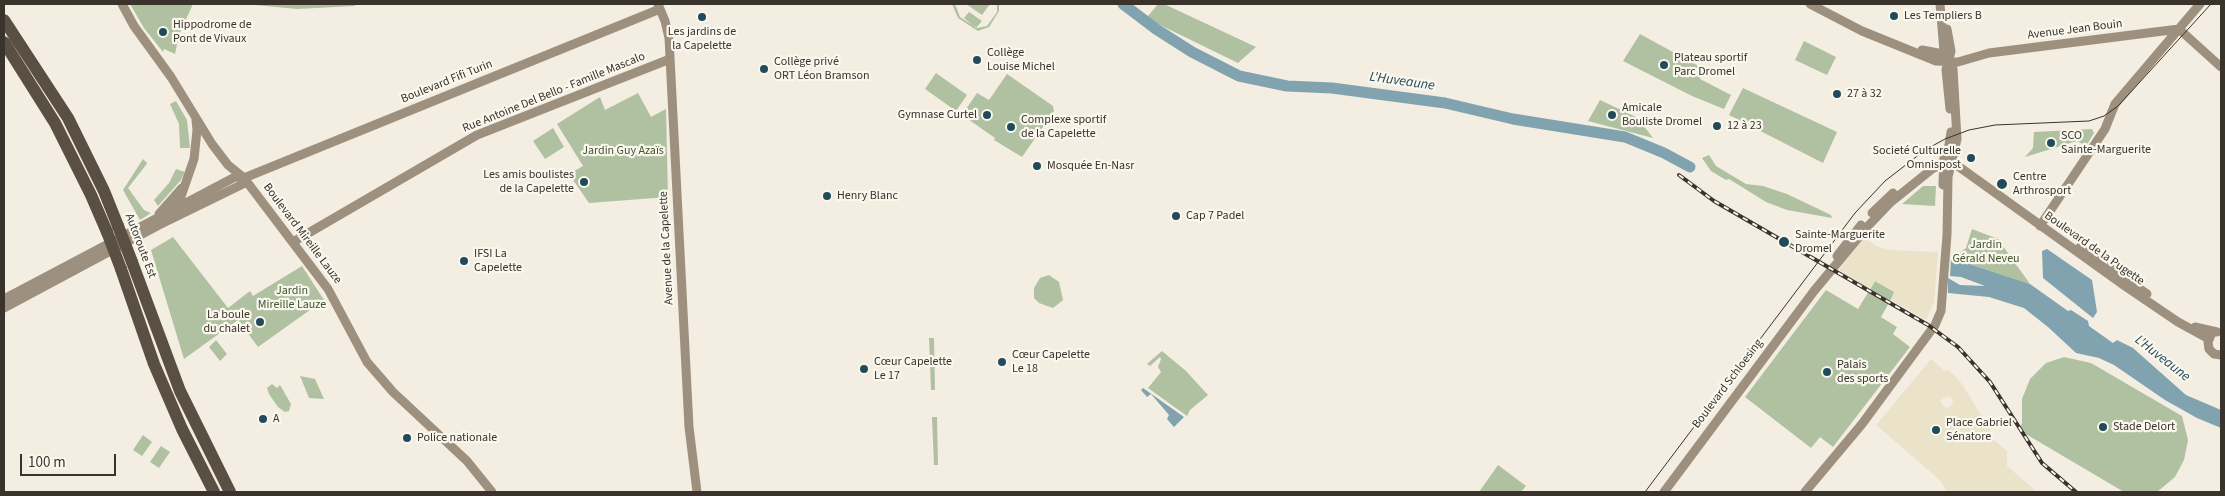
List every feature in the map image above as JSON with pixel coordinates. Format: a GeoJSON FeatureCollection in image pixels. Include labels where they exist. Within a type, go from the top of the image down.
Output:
{"type":"FeatureCollection","features":[{"type":"Feature","properties":{"kind":"highway","name":"Autoroute Est"},"geometry":{"type":"LineString","coordinates":[[4,20],[68,118],[100,182],[121,269],[154,364],[182,429],[214,492]]}},
{"type":"Feature","properties":{"kind":"highway","name":"Autoroute Est"},"geometry":{"type":"LineString","coordinates":[[4,42],[54,123],[91,195],[132,262],[180,391],[230,492]]}},
{"type":"Feature","properties":{"kind":"street","name":"Boulevard Mireille Lauze"},"geometry":{"type":"LineString","coordinates":[[122,4],[134,26],[171,77],[221,156],[246,180],[332,296],[367,362],[393,392],[467,461],[492,492]]}},
{"type":"Feature","properties":{"kind":"street","name":"Avenue Jean Bouin"},"geometry":{"type":"LineString","coordinates":[[1810,4],[1862,31],[1936,61],[1948,60],[1958,62],[1973,56],[2180,28]]}},
{"type":"Feature","properties":{"kind":"street"},"geometry":{"type":"LineString","coordinates":[[1805,492],[1862,424],[1935,325],[1941,311],[1945,250],[1942,234],[1946,161],[1950,140],[1946,70],[1948,60],[1944,51],[1940,4]]}},
{"type":"Feature","properties":{"kind":"street"},"geometry":{"type":"LineString","coordinates":[[2041,224],[2105,129],[2115,104],[2200,4]]}},
{"type":"Feature","properties":{"kind":"street","name":"Avenue de la Capelette"},"geometry":{"type":"LineString","coordinates":[[659,6],[668,31],[689,417],[697,492]]}},
{"type":"Feature","properties":{"kind":"street","name":"Boulevard Fifi Turin"},"geometry":{"type":"LineString","coordinates":[[246,180],[659,6]]}},
{"type":"Feature","properties":{"kind":"street"},"geometry":{"type":"LineString","coordinates":[[2180,28],[2221,67]]}},
{"type":"Feature","properties":{"kind":"street","name":"Rue Antoine Del Bello - Famille Mascalo"},"geometry":{"type":"LineString","coordinates":[[293,242],[477,136],[670,59]]}},
{"type":"Feature","properties":{"kind":"street"},"geometry":{"type":"LineString","coordinates":[[178,208],[196,149],[195,117]]}},
{"type":"Feature","properties":{"kind":"street","name":"Boulevard de la Pugette"},"geometry":{"type":"LineString","coordinates":[[1946,161],[2185,321],[2197,328],[2219,332]]}},
{"type":"Feature","properties":{"kind":"street","name":"Boulevard Schloesing"},"geometry":{"type":"LineString","coordinates":[[1664,492],[1814,291],[1822,275],[1847,241],[1883,201],[1906,181],[1946,161]]}},
{"type":"Feature","properties":{"kind":"street"},"geometry":{"type":"LineString","coordinates":[[4,308],[235,177],[246,180]]}},
{"type":"Feature","properties":{"kind":"street"},"geometry":{"type":"LineString","coordinates":[[4,299],[157,222],[246,180]]}},
{"type":"Feature","properties":{"kind":"street"},"geometry":{"type":"LineString","coordinates":[[157,222],[185,184]]}},
{"type":"Feature","properties":{"kind":"street","name":"Boulevard de la Pugette"},"geometry":{"type":"LineString","coordinates":[[2041,224],[2178,322],[2209,339]]}},
{"type":"Feature","properties":{"kind":"street"},"geometry":{"type":"LineString","coordinates":[[2219,332],[2209,339],[2209,349],[2214,354],[2221,355]]}},
{"type":"Feature","properties":{"kind":"green space","name":"Hippodrome de Pont de Vivaux"},"geometry":{"type":"Polygon","coordinates":[[[130,4],[193,4],[179,35],[175,54],[164,49],[163,52],[144,28],[130,4]]]}},
{"type":"Feature","properties":{"kind":"green space","name":"Hippodrome de Pont de Vivaux"},"geometry":{"type":"Polygon","coordinates":[[[244,4],[355,4],[355,6],[297,9],[244,4]]]}},
{"type":"Feature","properties":{"kind":"green space"},"geometry":{"type":"Polygon","coordinates":[[[952,4],[955,4],[960,17],[977,28],[987,26],[997,12],[997,4],[999,4],[999,11],[989,27],[978,31],[958,18],[952,4]]]}},
{"type":"Feature","properties":{"kind":"green space"},"geometry":{"type":"Polygon","coordinates":[[[966,4],[990,4],[982,15],[966,4]]]}},
{"type":"Feature","properties":{"kind":"green space"},"geometry":{"type":"Polygon","coordinates":[[[1158,4],[1164,4],[1256,47],[1238,63],[1154,22],[1148,16],[1158,4]]]}},
{"type":"Feature","properties":{"kind":"green space"},"geometry":{"type":"Polygon","coordinates":[[[969,12],[982,21],[976,28],[964,18],[969,12]]]}},
{"type":"Feature","properties":{"kind":"green space","name":"Plateau sportif Parc Dromel"},"geometry":{"type":"Polygon","coordinates":[[[1640,34],[1704,69],[1700,79],[1731,95],[1724,109],[1692,96],[1623,61],[1640,34]]]}},
{"type":"Feature","properties":{"kind":"green space"},"geometry":{"type":"Polygon","coordinates":[[[1804,41],[1836,57],[1827,75],[1795,60],[1804,41]]]}},
{"type":"Feature","properties":{"kind":"green space"},"geometry":{"type":"Polygon","coordinates":[[[936,73],[967,95],[956,111],[925,89],[936,73]]]}},
{"type":"Feature","properties":{"kind":"green space","name":"Complexe sportif de la Capelette"},"geometry":{"type":"Polygon","coordinates":[[[1007,74],[1053,106],[1054,111],[1022,157],[994,140],[995,138],[962,115],[977,93],[989,100],[1007,74]]]}},
{"type":"Feature","properties":{"kind":"green space"},"geometry":{"type":"Polygon","coordinates":[[[1743,88],[1837,132],[1823,163],[1729,115],[1743,88]]]}},
{"type":"Feature","properties":{"kind":"green space","name":"Jardin Guy Azaïs"},"geometry":{"type":"Polygon","coordinates":[[[638,93],[651,117],[666,109],[668,197],[589,203],[569,174],[583,166],[557,124],[600,97],[605,110],[638,93]]]}},
{"type":"Feature","properties":{"kind":"green space"},"geometry":{"type":"Polygon","coordinates":[[[1600,100],[1638,118],[1653,138],[1588,121],[1600,100]]]}},
{"type":"Feature","properties":{"kind":"green space"},"geometry":{"type":"Polygon","coordinates":[[[176,101],[187,120],[190,148],[180,148],[179,124],[170,104],[176,101]]]}},
{"type":"Feature","properties":{"kind":"green space"},"geometry":{"type":"Polygon","coordinates":[[[553,128],[564,147],[545,159],[533,141],[553,128]]]}},
{"type":"Feature","properties":{"kind":"green space","name":"SCO Sainte-Marguerite"},"geometry":{"type":"Polygon","coordinates":[[[2092,129],[2094,133],[2086,146],[2077,141],[2025,157],[2033,148],[2034,132],[2092,129]]]}},
{"type":"Feature","properties":{"kind":"green space"},"geometry":{"type":"Polygon","coordinates":[[[1709,155],[1716,166],[1746,184],[1763,186],[1787,194],[1831,215],[1832,218],[1787,210],[1766,202],[1729,179],[1726,180],[1711,171],[1702,158],[1709,155]]]}},
{"type":"Feature","properties":{"kind":"green space"},"geometry":{"type":"Polygon","coordinates":[[[143,159],[147,163],[146,165],[128,188],[144,210],[151,213],[140,220],[123,190],[143,159]]]}},
{"type":"Feature","properties":{"kind":"green space"},"geometry":{"type":"Polygon","coordinates":[[[176,169],[185,172],[181,180],[158,206],[154,200],[169,183],[176,169]]]}},
{"type":"Feature","properties":{"kind":"green space"},"geometry":{"type":"Polygon","coordinates":[[[1923,186],[1936,186],[1935,206],[1902,204],[1923,186]]]}},
{"type":"Feature","properties":{"kind":"green space","name":"Jardin Gérald Neveu"},"geometry":{"type":"Polygon","coordinates":[[[1972,229],[1998,239],[2030,284],[1951,258],[1951,255],[1958,254],[1966,248],[1972,229]]]}},
{"type":"Feature","properties":{"kind":"green space","name":"Jardin Mireille Lauze"},"geometry":{"type":"Polygon","coordinates":[[[173,237],[228,308],[250,291],[253,296],[302,266],[324,300],[258,347],[238,320],[184,359],[151,250],[173,237]]]}},
{"type":"Feature","properties":{"kind":"green space"},"geometry":{"type":"Polygon","coordinates":[[[1049,275],[1059,282],[1063,300],[1053,308],[1039,303],[1034,298],[1034,288],[1040,278],[1049,275]]]}},
{"type":"Feature","properties":{"kind":"green space","name":"Palais des sports"},"geometry":{"type":"Polygon","coordinates":[[[1875,281],[1895,292],[1881,317],[1897,327],[1893,334],[1910,347],[1833,447],[1820,437],[1811,448],[1745,397],[1826,290],[1858,309],[1875,281]]]}},
{"type":"Feature","properties":{"kind":"green space"},"geometry":{"type":"Polygon","coordinates":[[[929,338],[934,338],[935,390],[931,390],[929,338]]]}},
{"type":"Feature","properties":{"kind":"green space"},"geometry":{"type":"Polygon","coordinates":[[[216,340],[227,354],[220,361],[209,347],[216,340]]]}},
{"type":"Feature","properties":{"kind":"green space"},"geometry":{"type":"Polygon","coordinates":[[[1162,351],[1186,371],[1208,395],[1190,410],[1187,416],[1148,388],[1161,372],[1158,367],[1161,359],[1160,357],[1150,366],[1147,364],[1162,351]]]}},
{"type":"Feature","properties":{"kind":"green space","name":"Stade Delort"},"geometry":{"type":"Polygon","coordinates":[[[2064,357],[2091,363],[2182,416],[2188,440],[2184,460],[2175,477],[2157,492],[2124,492],[2019,430],[2022,423],[2022,399],[2030,379],[2046,363],[2064,357]]]}},
{"type":"Feature","properties":{"kind":"green space"},"geometry":{"type":"Polygon","coordinates":[[[300,376],[315,379],[324,399],[309,398],[300,376]]]}},
{"type":"Feature","properties":{"kind":"green space"},"geometry":{"type":"Polygon","coordinates":[[[272,384],[277,388],[280,385],[291,404],[289,411],[285,412],[278,407],[269,394],[267,388],[272,384]]]}},
{"type":"Feature","properties":{"kind":"green space"},"geometry":{"type":"Polygon","coordinates":[[[932,417],[937,417],[938,465],[934,465],[932,417]]]}},
{"type":"Feature","properties":{"kind":"green space"},"geometry":{"type":"Polygon","coordinates":[[[143,435],[152,442],[142,456],[133,450],[143,435]]]}},
{"type":"Feature","properties":{"kind":"green space"},"geometry":{"type":"Polygon","coordinates":[[[161,446],[170,452],[159,468],[150,462],[161,446]]]}},
{"type":"Feature","properties":{"kind":"green space"},"geometry":{"type":"Polygon","coordinates":[[[1498,465],[1526,486],[1521,492],[1479,492],[1498,465]]]}},
{"type":"Feature","properties":{"kind":"shaded area"},"geometry":{"type":"Polygon","coordinates":[[[1864,238],[1876,246],[1890,250],[1938,252],[1934,302],[1926,320],[1891,300],[1894,292],[1875,281],[1870,290],[1839,270],[1864,238]]]}},
{"type":"Feature","properties":{"kind":"shaded area","name":"Place Gabriel Sénatore"},"geometry":{"type":"Polygon","coordinates":[[[1931,359],[1945,371],[1949,370],[1962,384],[1983,418],[1987,419],[1991,426],[1988,435],[2007,451],[2007,466],[2037,492],[1947,492],[1941,481],[1876,425],[1931,359]],[[1947,396],[1940,401],[1945,408],[1949,407],[1953,403],[1952,398],[1947,396]]]}},
{"type":"Feature","properties":{"kind":"water"},"geometry":{"type":"Polygon","coordinates":[[[2047,249],[2092,280],[2097,312],[2093,318],[2043,278],[2042,251],[2047,249]]]}},
{"type":"Feature","properties":{"kind":"water"},"geometry":{"type":"Polygon","coordinates":[[[1951,258],[2030,284],[2068,311],[2071,310],[2088,321],[2089,326],[2113,343],[2117,340],[2133,348],[2186,395],[2221,410],[2221,428],[2197,418],[2165,400],[2114,365],[2099,358],[2076,353],[2024,308],[1989,297],[1948,293],[1948,278],[1960,285],[1985,286],[1961,277],[1950,276],[1951,258]]]}},
{"type":"Feature","properties":{"kind":"water"},"geometry":{"type":"Polygon","coordinates":[[[1143,388],[1184,417],[1174,427],[1167,419],[1169,415],[1151,394],[1147,397],[1141,390],[1143,388]]]}},
{"type":"Feature","properties":{"kind":"waterway","name":"L'Huveaune"},"geometry":{"type":"LineString","coordinates":[[1123,4],[1156,29],[1192,52],[1239,76],[1287,86],[1332,88],[1445,103],[1513,119],[1625,137],[1664,153],[1690,167]]}},
{"type":"Feature","properties":{"kind":"tram line"},"geometry":{"type":"LineString","coordinates":[[1645,492],[1855,213],[1885,181],[1925,150],[1945,139],[1969,130],[1995,125],[2089,121],[2104,116],[2118,106],[2211,4]]}},
{"type":"Feature","properties":{"kind":"railway"},"geometry":{"type":"LineString","coordinates":[[1679,175],[1714,201],[1928,325],[1958,347],[1990,382],[2042,463],[2076,492]]}},
{"type":"Feature","properties":{"kind":"place","name":"Les Templiers B"},"geometry":{"type":"Point","coordinates":[1894,16]}},
{"type":"Feature","properties":{"kind":"place","name":"Les jardins de la Capelette"},"geometry":{"type":"Point","coordinates":[702,17]}},
{"type":"Feature","properties":{"kind":"place","name":"Hippodrome de Pont de Vivaux"},"geometry":{"type":"Point","coordinates":[163,32]}},
{"type":"Feature","properties":{"kind":"place","name":"Collège Louise Michel"},"geometry":{"type":"Point","coordinates":[977,60]}},
{"type":"Feature","properties":{"kind":"place","name":"Plateau sportif Parc Dromel"},"geometry":{"type":"Point","coordinates":[1664,65]}},
{"type":"Feature","properties":{"kind":"place","name":"Collège privé ORT Léon Bramson"},"geometry":{"type":"Point","coordinates":[764,69]}},
{"type":"Feature","properties":{"kind":"place","name":"27 à 32"},"geometry":{"type":"Point","coordinates":[1837,94]}},
{"type":"Feature","properties":{"kind":"place","name":"Gymnase Curtel"},"geometry":{"type":"Point","coordinates":[987,115]}},
{"type":"Feature","properties":{"kind":"place","name":"Amicale Bouliste Dromel"},"geometry":{"type":"Point","coordinates":[1612,115]}},
{"type":"Feature","properties":{"kind":"place","name":"12 à 23"},"geometry":{"type":"Point","coordinates":[1717,126]}},
{"type":"Feature","properties":{"kind":"place","name":"Complexe sportif de la Capelette"},"geometry":{"type":"Point","coordinates":[1011,127]}},
{"type":"Feature","properties":{"kind":"place","name":"SCO Sainte-Marguerite"},"geometry":{"type":"Point","coordinates":[2051,143]}},
{"type":"Feature","properties":{"kind":"place","name":"Societé Culturelle Omnispost"},"geometry":{"type":"Point","coordinates":[1971,158]}},
{"type":"Feature","properties":{"kind":"place","name":"Mosquée En-Nasr"},"geometry":{"type":"Point","coordinates":[1037,166]}},
{"type":"Feature","properties":{"kind":"place","name":"Les amis boulistes de la Capelette"},"geometry":{"type":"Point","coordinates":[584,182]}},
{"type":"Feature","properties":{"kind":"place","name":"Centre Arthrosport"},"geometry":{"type":"Point","coordinates":[2002,184]}},
{"type":"Feature","properties":{"kind":"place","name":"Henry Blanc"},"geometry":{"type":"Point","coordinates":[827,196]}},
{"type":"Feature","properties":{"kind":"place","name":"Cap 7 Padel"},"geometry":{"type":"Point","coordinates":[1176,216]}},
{"type":"Feature","properties":{"kind":"place","name":"Sainte-Marguerite Dromel"},"geometry":{"type":"Point","coordinates":[1784,242]}},
{"type":"Feature","properties":{"kind":"place","name":"IFSI La Capelette"},"geometry":{"type":"Point","coordinates":[464,261]}},
{"type":"Feature","properties":{"kind":"place","name":"La boule du chalet"},"geometry":{"type":"Point","coordinates":[260,322]}},
{"type":"Feature","properties":{"kind":"place","name":"Cœur Capelette Le 18"},"geometry":{"type":"Point","coordinates":[1002,362]}},
{"type":"Feature","properties":{"kind":"place","name":"Cœur Capelette Le 17"},"geometry":{"type":"Point","coordinates":[864,369]}},
{"type":"Feature","properties":{"kind":"place","name":"Palais des sports"},"geometry":{"type":"Point","coordinates":[1827,372]}},
{"type":"Feature","properties":{"kind":"place","name":"A"},"geometry":{"type":"Point","coordinates":[263,419]}},
{"type":"Feature","properties":{"kind":"place","name":"Stade Delort"},"geometry":{"type":"Point","coordinates":[2103,427]}},
{"type":"Feature","properties":{"kind":"place","name":"Place Gabriel Sénatore"},"geometry":{"type":"Point","coordinates":[1936,430]}},
{"type":"Feature","properties":{"kind":"place","name":"Police nationale"},"geometry":{"type":"Point","coordinates":[407,438]}}]}
